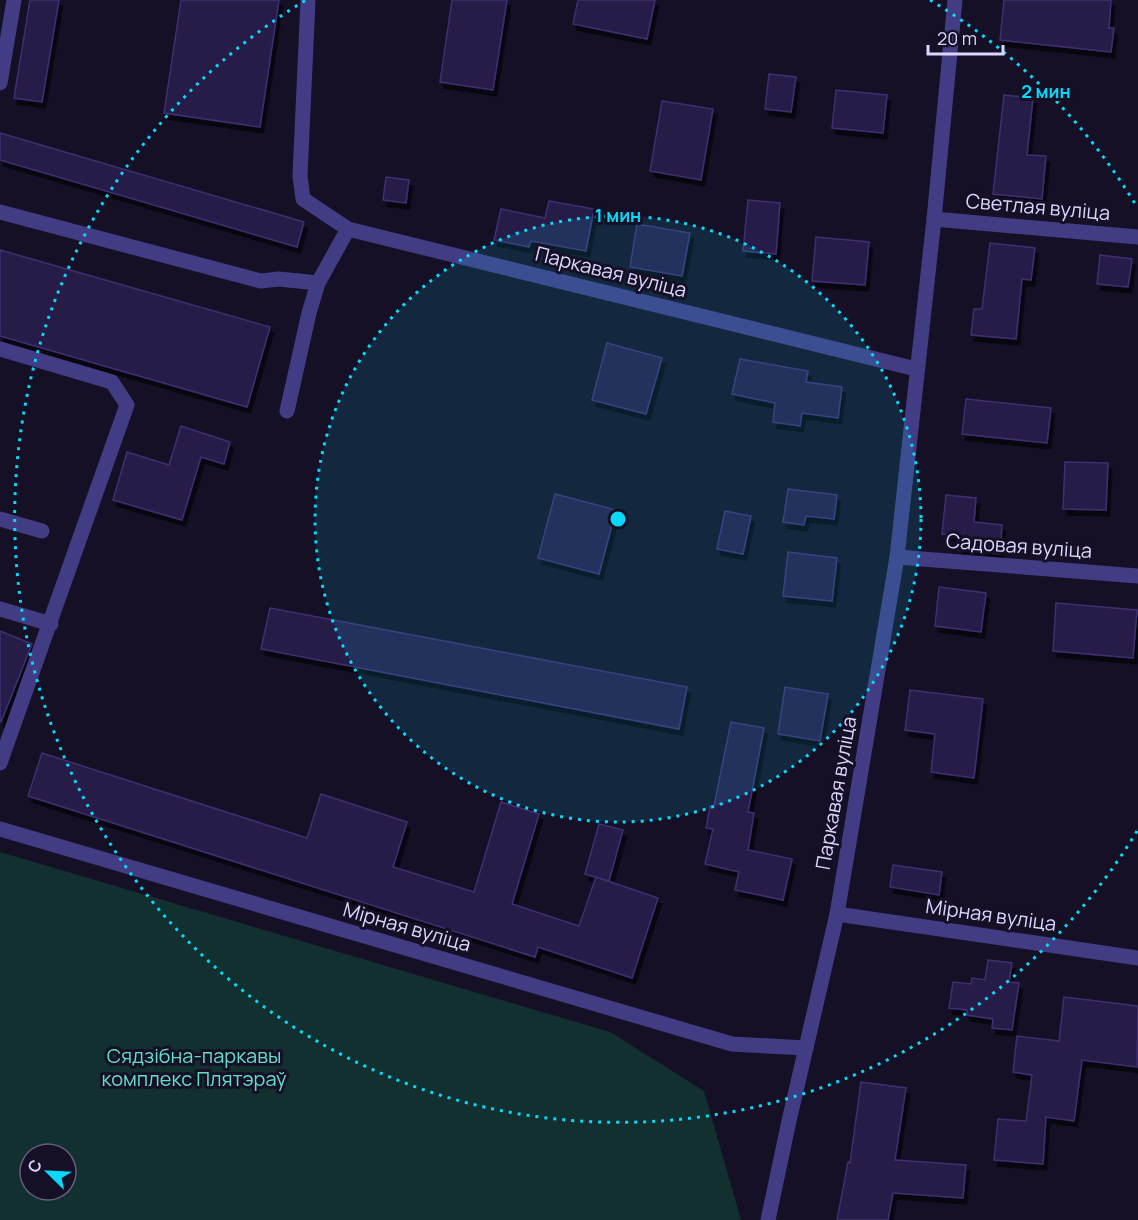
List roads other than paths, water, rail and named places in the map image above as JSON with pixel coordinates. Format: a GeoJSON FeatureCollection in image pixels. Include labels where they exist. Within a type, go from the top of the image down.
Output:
{"type":"FeatureCollection","features":[{"type":"Feature","properties":{"kind":"street"},"geometry":{"type":"LineString","coordinates":[[0,83],[14,0]]}},
{"type":"Feature","properties":{"kind":"street","name":"Паркавая вуліца"},"geometry":{"type":"LineString","coordinates":[[308,0],[300,176],[303,199],[348,229],[916,369]]}},
{"type":"Feature","properties":{"kind":"street","name":"Паркавая вуліца"},"geometry":{"type":"LineString","coordinates":[[768,1220],[837,914],[897,557],[955,0]]}},
{"type":"Feature","properties":{"kind":"street"},"geometry":{"type":"LineString","coordinates":[[0,212],[261,281],[279,279],[318,282]]}},
{"type":"Feature","properties":{"kind":"street","name":"Светлая вуліца"},"geometry":{"type":"LineString","coordinates":[[934,219],[1138,237]]}},
{"type":"Feature","properties":{"kind":"street"},"geometry":{"type":"LineString","coordinates":[[287,411],[318,282],[348,229]]}},
{"type":"Feature","properties":{"kind":"street"},"geometry":{"type":"LineString","coordinates":[[0,349],[112,382],[127,405],[0,763]]}},
{"type":"Feature","properties":{"kind":"street"},"geometry":{"type":"LineString","coordinates":[[0,519],[42,531]]}},
{"type":"Feature","properties":{"kind":"street","name":"Садовая вуліца"},"geometry":{"type":"LineString","coordinates":[[897,557],[1138,576]]}},
{"type":"Feature","properties":{"kind":"street"},"geometry":{"type":"LineString","coordinates":[[0,609],[51,624]]}},
{"type":"Feature","properties":{"kind":"street","name":"Мірная вуліца"},"geometry":{"type":"LineString","coordinates":[[0,829],[732,1044],[806,1048]]}},
{"type":"Feature","properties":{"kind":"street","name":"Мірная вуліца"},"geometry":{"type":"LineString","coordinates":[[837,914],[1138,958]]}},
{"type":"Feature","properties":{"kind":"park label","name":"Сядзібна-паркавы комплекс Плятэраў"},"geometry":{"type":"Point","coordinates":[194,1068]}}]}
